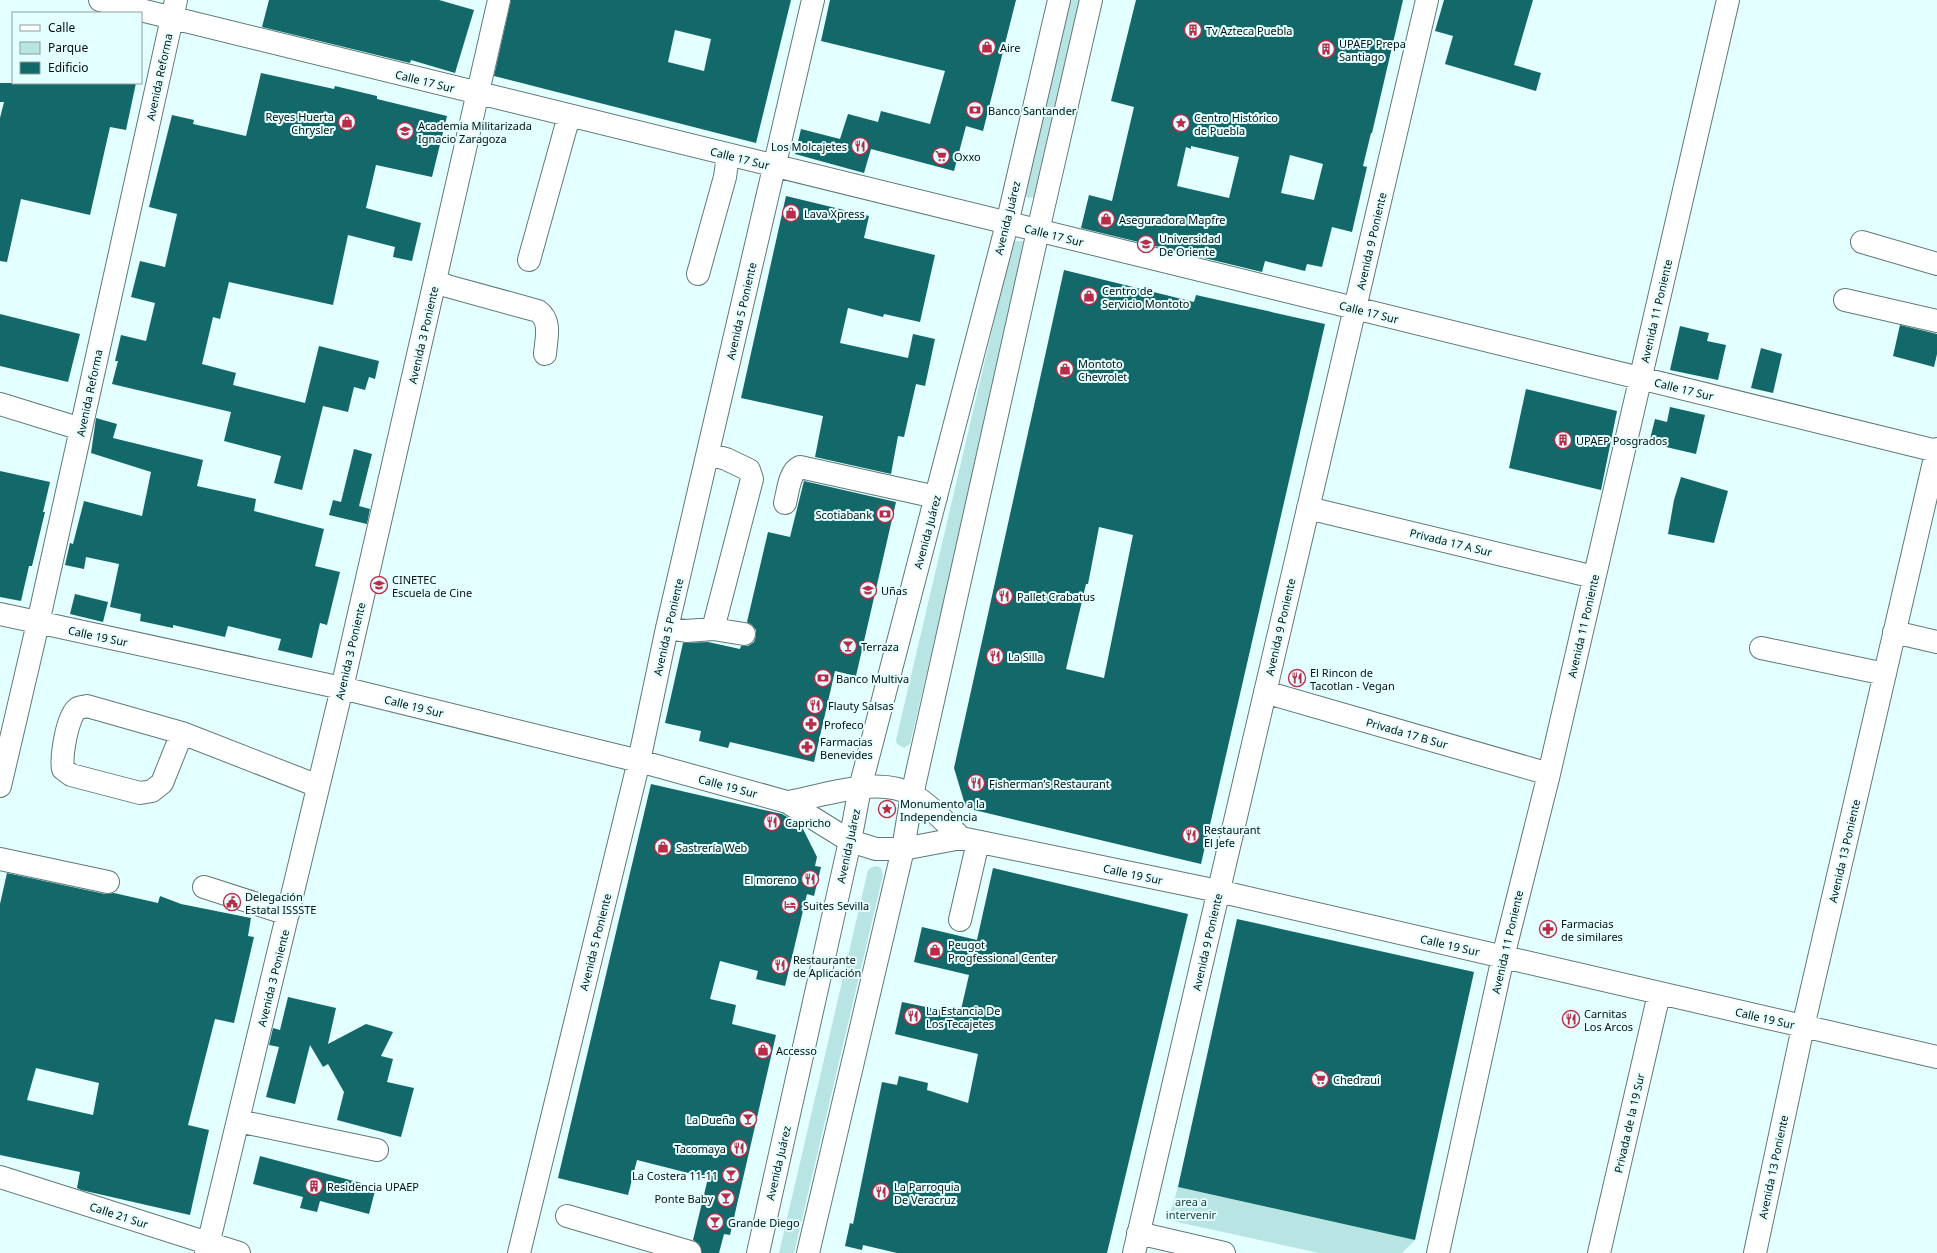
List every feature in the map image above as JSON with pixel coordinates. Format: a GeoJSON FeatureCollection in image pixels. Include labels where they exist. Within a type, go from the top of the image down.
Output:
{"type":"FeatureCollection","features":[{"type":"Feature","properties":{"kind":"street","name":"Calle 17 Sur"},"geometry":{"type":"LineString","coordinates":[[100,0],[174,9],[479,94],[1937,450]]}},
{"type":"Feature","properties":{"kind":"street","name":"Avenida 3 Poniente"},"geometry":{"type":"LineString","coordinates":[[207,1248],[342,688],[479,94],[499,0]]}},
{"type":"Feature","properties":{"kind":"street","name":"Avenida 5 Poniente"},"geometry":{"type":"LineString","coordinates":[[520,1253],[639,761],[667,628],[813,0]]}},
{"type":"Feature","properties":{"kind":"street","name":"Avenida Juárez"},"geometry":{"type":"LineString","coordinates":[[758,1253],[850,841],[860,788],[1007,224],[1059,0]]}},
{"type":"Feature","properties":{"kind":"street"},"geometry":{"type":"LineString","coordinates":[[808,1253],[903,849],[912,795],[1038,231],[1092,0]]}},
{"type":"Feature","properties":{"kind":"street","name":"Avenida 9 Poniente"},"geometry":{"type":"LineString","coordinates":[[1136,1243],[1427,0]]}},
{"type":"Feature","properties":{"kind":"street","name":"Avenida 11 Poniente"},"geometry":{"type":"LineString","coordinates":[[1438,1253],[1503,957],[1549,774],[1728,0]]}},
{"type":"Feature","properties":{"kind":"street","name":"Avenida Reforma"},"geometry":{"type":"LineString","coordinates":[[0,786],[6,731],[38,623],[174,9]]}},
{"type":"Feature","properties":{"kind":"street"},"geometry":{"type":"LineString","coordinates":[[528,260],[569,116]]}},
{"type":"Feature","properties":{"kind":"street"},"geometry":{"type":"LineString","coordinates":[[698,274],[725,177],[728,155]]}},
{"type":"Feature","properties":{"kind":"street"},"geometry":{"type":"LineString","coordinates":[[1862,242],[1937,264]]}},
{"type":"Feature","properties":{"kind":"street"},"geometry":{"type":"LineString","coordinates":[[436,281],[447,286],[538,311],[545,316],[547,324],[545,354]]}},
{"type":"Feature","properties":{"kind":"street"},"geometry":{"type":"LineString","coordinates":[[1845,300],[1937,322]]}},
{"type":"Feature","properties":{"kind":"street"},"geometry":{"type":"LineString","coordinates":[[0,404],[81,429]]}},
{"type":"Feature","properties":{"kind":"street","name":"Avenida 13 Poniente"},"geometry":{"type":"LineString","coordinates":[[1755,1253],[1803,1027],[1937,450]]}},
{"type":"Feature","properties":{"kind":"street"},"geometry":{"type":"LineString","coordinates":[[708,454],[726,459],[750,470],[752,478],[713,628]]}},
{"type":"Feature","properties":{"kind":"street"},"geometry":{"type":"LineString","coordinates":[[785,503],[792,476],[795,470],[800,467],[936,498]]}},
{"type":"Feature","properties":{"kind":"street","name":"Privada 17 A Sur"},"geometry":{"type":"LineString","coordinates":[[1308,508],[1594,576]]}},
{"type":"Feature","properties":{"kind":"street","name":"Calle 19 Sur"},"geometry":{"type":"LineString","coordinates":[[0,614],[342,688],[639,761],[787,802],[850,841],[876,848],[903,849],[970,840],[1218,891],[1937,1057]]}},
{"type":"Feature","properties":{"kind":"street"},"geometry":{"type":"LineString","coordinates":[[667,628],[686,631],[713,628],[744,634]]}},
{"type":"Feature","properties":{"kind":"street"},"geometry":{"type":"LineString","coordinates":[[1894,632],[1937,642]]}},
{"type":"Feature","properties":{"kind":"street"},"geometry":{"type":"LineString","coordinates":[[1761,648],[1885,674]]}},
{"type":"Feature","properties":{"kind":"street","name":"Privada 17 B Sur"},"geometry":{"type":"LineString","coordinates":[[1265,692],[1549,774]]}},
{"type":"Feature","properties":{"kind":"street"},"geometry":{"type":"LineString","coordinates":[[182,733],[162,783],[152,791],[140,793],[71,775],[63,769],[62,758],[72,714],[78,708],[88,706],[182,733],[318,786]]}},
{"type":"Feature","properties":{"kind":"street","name":"Calle 19 Sur"},"geometry":{"type":"LineString","coordinates":[[787,802],[860,788],[890,787],[912,795],[970,840]]}},
{"type":"Feature","properties":{"kind":"street"},"geometry":{"type":"LineString","coordinates":[[960,920],[970,840]]}},
{"type":"Feature","properties":{"kind":"street"},"geometry":{"type":"LineString","coordinates":[[0,859],[108,882]]}},
{"type":"Feature","properties":{"kind":"street"},"geometry":{"type":"LineString","coordinates":[[204,887],[288,914]]}},
{"type":"Feature","properties":{"kind":"street","name":"Privada de la 19 Sur"},"geometry":{"type":"LineString","coordinates":[[1599,1253],[1659,994]]}},
{"type":"Feature","properties":{"kind":"street"},"geometry":{"type":"LineString","coordinates":[[238,1121],[377,1150]]}},
{"type":"Feature","properties":{"kind":"street","name":"Calle 21 Sur"},"geometry":{"type":"LineString","coordinates":[[0,1177],[207,1248],[239,1253]]}},
{"type":"Feature","properties":{"kind":"street"},"geometry":{"type":"LineString","coordinates":[[567,1216],[690,1252]]}},
{"type":"Feature","properties":{"kind":"street"},"geometry":{"type":"LineString","coordinates":[[1136,1243],[1224,1253]]}},
{"type":"Feature","properties":{"kind":"green space"},"geometry":{"type":"Polygon","coordinates":[[[1068,0],[1083,0],[1036,197],[1028,198],[1024,194],[1068,0]]]}},
{"type":"Feature","properties":{"kind":"green space"},"geometry":{"type":"Polygon","coordinates":[[[1015,241],[1022,241],[1026,250],[910,744],[904,748],[897,744],[896,740],[1012,245],[1015,241]]]}},
{"type":"Feature","properties":{"kind":"green space"},"geometry":{"type":"Polygon","coordinates":[[[877,866],[881,868],[883,875],[794,1253],[779,1253],[868,870],[877,866]]]}},
{"type":"Feature","properties":{"kind":"green space","name":"area a intervenir"},"geometry":{"type":"Polygon","coordinates":[[[1178,1187],[1415,1240],[1402,1253],[1319,1253],[1168,1220],[1178,1187]]]}},
{"type":"Feature","properties":{"kind":"building"},"geometry":{"type":"Polygon","coordinates":[[[269,0],[439,0],[474,10],[455,73],[411,60],[410,63],[262,27],[269,0]]]}},
{"type":"Feature","properties":{"kind":"building"},"geometry":{"type":"Polygon","coordinates":[[[511,0],[791,0],[756,143],[494,76],[511,0]],[[675,30],[668,62],[704,71],[711,39],[675,30]]]}},
{"type":"Feature","properties":{"kind":"building"},"geometry":{"type":"Polygon","coordinates":[[[830,0],[1016,0],[983,131],[966,126],[954,171],[871,149],[864,173],[795,154],[801,129],[840,139],[848,114],[878,122],[881,111],[930,124],[945,71],[821,41],[830,0]]]}},
{"type":"Feature","properties":{"kind":"building"},"geometry":{"type":"Polygon","coordinates":[[[1136,0],[1403,0],[1363,166],[1367,167],[1352,232],[1332,227],[1322,267],[1307,264],[1305,271],[1265,261],[1262,272],[1081,228],[1089,195],[1112,201],[1134,107],[1111,101],[1136,0]],[[1191,146],[1191,149],[1186,147],[1177,186],[1229,198],[1239,157],[1191,146]],[[1290,155],[1281,193],[1314,200],[1323,164],[1290,155]]]}},
{"type":"Feature","properties":{"kind":"building"},"geometry":{"type":"Polygon","coordinates":[[[1444,0],[1533,0],[1514,65],[1541,73],[1536,91],[1445,64],[1453,36],[1435,31],[1444,0]]]}},
{"type":"Feature","properties":{"kind":"building"},"geometry":{"type":"Polygon","coordinates":[[[261,73],[334,89],[335,86],[377,96],[377,99],[447,116],[432,177],[376,165],[366,208],[421,223],[412,261],[393,257],[395,247],[348,235],[333,305],[229,282],[220,319],[213,317],[202,364],[236,373],[233,385],[305,403],[319,346],[379,361],[375,379],[369,377],[365,390],[354,387],[348,412],[323,406],[302,490],[274,483],[281,456],[224,441],[231,412],[112,384],[118,361],[115,361],[121,335],[146,341],[155,303],[131,297],[140,261],[165,267],[177,214],[149,207],[172,115],[194,120],[193,124],[246,136],[261,73]]]}},
{"type":"Feature","properties":{"kind":"building"},"geometry":{"type":"Polygon","coordinates":[[[0,83],[136,84],[126,130],[110,127],[90,215],[21,199],[7,262],[0,261],[0,118],[4,102],[0,102],[0,83]]]}},
{"type":"Feature","properties":{"kind":"building"},"geometry":{"type":"Polygon","coordinates":[[[786,196],[869,216],[864,238],[935,255],[920,322],[884,314],[883,317],[848,308],[840,343],[908,358],[913,334],[935,339],[925,386],[916,384],[904,437],[898,436],[891,474],[815,457],[823,416],[741,398],[786,196]]]}},
{"type":"Feature","properties":{"kind":"building"},"geometry":{"type":"Polygon","coordinates":[[[1064,270],[1194,302],[1196,295],[1325,324],[1201,864],[966,808],[954,768],[1064,270]],[[1099,527],[1088,584],[1086,584],[1066,669],[1104,678],[1133,535],[1099,527]]]}},
{"type":"Feature","properties":{"kind":"building"},"geometry":{"type":"Polygon","coordinates":[[[0,314],[80,334],[68,382],[0,366],[0,314]]]}},
{"type":"Feature","properties":{"kind":"building"},"geometry":{"type":"Polygon","coordinates":[[[1900,325],[1937,334],[1937,354],[1934,367],[1893,356],[1900,325]]]}},
{"type":"Feature","properties":{"kind":"building"},"geometry":{"type":"Polygon","coordinates":[[[1680,326],[1709,333],[1707,341],[1726,345],[1718,380],[1670,370],[1680,326]]]}},
{"type":"Feature","properties":{"kind":"building"},"geometry":{"type":"Polygon","coordinates":[[[1761,348],[1782,354],[1773,393],[1751,388],[1761,348]]]}},
{"type":"Feature","properties":{"kind":"building","name":"UPAEP Posgrados"},"geometry":{"type":"Polygon","coordinates":[[[1526,389],[1617,411],[1601,490],[1509,468],[1526,389]]]}},
{"type":"Feature","properties":{"kind":"building"},"geometry":{"type":"Polygon","coordinates":[[[1670,407],[1705,415],[1696,454],[1649,443],[1655,419],[1667,422],[1670,407]]]}},
{"type":"Feature","properties":{"kind":"building"},"geometry":{"type":"Polygon","coordinates":[[[96,418],[117,424],[113,438],[203,460],[197,486],[256,499],[254,511],[324,529],[315,566],[340,572],[327,625],[320,623],[312,658],[278,650],[281,639],[228,626],[225,637],[173,625],[173,628],[140,621],[141,614],[110,607],[119,564],[86,557],[84,569],[65,565],[70,543],[73,544],[84,501],[142,516],[151,472],[91,453],[96,418]]]}},
{"type":"Feature","properties":{"kind":"building"},"geometry":{"type":"Polygon","coordinates":[[[354,449],[372,454],[359,506],[370,509],[367,524],[329,515],[333,500],[341,502],[354,449]]]}},
{"type":"Feature","properties":{"kind":"building"},"geometry":{"type":"Polygon","coordinates":[[[0,471],[50,482],[43,512],[45,512],[32,566],[29,566],[21,601],[0,597],[0,471]]]}},
{"type":"Feature","properties":{"kind":"building"},"geometry":{"type":"Polygon","coordinates":[[[1681,477],[1728,491],[1714,543],[1668,534],[1674,500],[1681,477]]]}},
{"type":"Feature","properties":{"kind":"building"},"geometry":{"type":"Polygon","coordinates":[[[804,481],[896,502],[856,676],[835,671],[814,762],[730,742],[728,748],[699,741],[701,731],[665,723],[683,643],[708,642],[740,649],[741,646],[748,646],[754,642],[756,630],[747,622],[768,532],[790,537],[804,481]]]}},
{"type":"Feature","properties":{"kind":"building"},"geometry":{"type":"Polygon","coordinates":[[[75,594],[108,602],[103,622],[70,614],[75,594]]]}},
{"type":"Feature","properties":{"kind":"building"},"geometry":{"type":"Polygon","coordinates":[[[651,784],[782,814],[801,825],[817,857],[815,866],[821,867],[814,896],[807,894],[785,986],[756,979],[758,971],[720,961],[710,999],[736,1005],[732,1024],[776,1035],[730,1235],[724,1234],[719,1253],[702,1253],[699,1244],[693,1240],[708,1178],[637,1160],[628,1195],[558,1178],[651,784]]]}},
{"type":"Feature","properties":{"kind":"building"},"geometry":{"type":"Polygon","coordinates":[[[993,868],[1188,914],[1107,1253],[897,1253],[863,1245],[862,1250],[845,1246],[850,1223],[853,1224],[882,1082],[897,1085],[899,1076],[928,1083],[927,1090],[968,1103],[978,1054],[895,1034],[902,1002],[960,1014],[969,975],[914,962],[922,927],[977,940],[993,868]]]}},
{"type":"Feature","properties":{"kind":"building"},"geometry":{"type":"Polygon","coordinates":[[[7,873],[105,894],[114,893],[158,903],[160,896],[181,904],[251,918],[248,936],[254,937],[234,1023],[215,1019],[188,1125],[209,1130],[190,1215],[81,1190],[77,1188],[80,1172],[0,1155],[0,904],[7,873]],[[36,1068],[27,1100],[93,1115],[99,1083],[36,1068]]]}},
{"type":"Feature","properties":{"kind":"building"},"geometry":{"type":"Polygon","coordinates":[[[1237,919],[1474,972],[1415,1240],[1178,1187],[1237,919]]]}},
{"type":"Feature","properties":{"kind":"building"},"geometry":{"type":"Polygon","coordinates":[[[288,997],[336,1008],[328,1044],[366,1024],[393,1032],[381,1056],[393,1059],[387,1082],[414,1088],[401,1137],[337,1120],[344,1092],[328,1064],[323,1067],[310,1045],[295,1104],[266,1097],[279,1047],[269,1045],[273,1028],[280,1030],[288,997]]]}},
{"type":"Feature","properties":{"kind":"building","name":"Residencia UPAEP"},"geometry":{"type":"Polygon","coordinates":[[[260,1156],[376,1187],[369,1214],[320,1201],[317,1212],[300,1208],[303,1197],[253,1184],[260,1156]]]}},
{"type":"Feature","properties":{"kind":"place","name":"Tv Azteca Puebla"},"geometry":{"type":"Point","coordinates":[1193,30]}},
{"type":"Feature","properties":{"kind":"place","name":"Aire"},"geometry":{"type":"Point","coordinates":[987,47]}},
{"type":"Feature","properties":{"kind":"place","name":"UPAEP Prepa Santiago"},"geometry":{"type":"Point","coordinates":[1326,49]}},
{"type":"Feature","properties":{"kind":"place","name":"Banco Santander"},"geometry":{"type":"Point","coordinates":[975,110]}},
{"type":"Feature","properties":{"kind":"place","name":"Reyes Huerta Chrysler"},"geometry":{"type":"Point","coordinates":[347,122]}},
{"type":"Feature","properties":{"kind":"place","name":"Centro Histórico de Puebla"},"geometry":{"type":"Point","coordinates":[1181,123]}},
{"type":"Feature","properties":{"kind":"place","name":"Academia Militarizada Ignacio Zaragoza"},"geometry":{"type":"Point","coordinates":[405,131]}},
{"type":"Feature","properties":{"kind":"place","name":"Los Molcajetes"},"geometry":{"type":"Point","coordinates":[860,146]}},
{"type":"Feature","properties":{"kind":"place","name":"Oxxo"},"geometry":{"type":"Point","coordinates":[941,156]}},
{"type":"Feature","properties":{"kind":"place","name":"Lava Xpress"},"geometry":{"type":"Point","coordinates":[791,213]}},
{"type":"Feature","properties":{"kind":"place","name":"Aseguradora Mapfre"},"geometry":{"type":"Point","coordinates":[1106,219]}},
{"type":"Feature","properties":{"kind":"place","name":"Universidad De Oriente"},"geometry":{"type":"Point","coordinates":[1146,244]}},
{"type":"Feature","properties":{"kind":"place","name":"Centro de Servicio Montoto"},"geometry":{"type":"Point","coordinates":[1089,296]}},
{"type":"Feature","properties":{"kind":"place","name":"Montoto Chevrolet"},"geometry":{"type":"Point","coordinates":[1065,369]}},
{"type":"Feature","properties":{"kind":"place","name":"UPAEP Posgrados"},"geometry":{"type":"Point","coordinates":[1563,440]}},
{"type":"Feature","properties":{"kind":"place","name":"Scotiabank"},"geometry":{"type":"Point","coordinates":[885,514]}},
{"type":"Feature","properties":{"kind":"place","name":"CINETEC Escuela de Cine"},"geometry":{"type":"Point","coordinates":[379,585]}},
{"type":"Feature","properties":{"kind":"place","name":"Uñas"},"geometry":{"type":"Point","coordinates":[868,590]}},
{"type":"Feature","properties":{"kind":"place","name":"Pallet Crabatus"},"geometry":{"type":"Point","coordinates":[1004,596]}},
{"type":"Feature","properties":{"kind":"place","name":"Terraza"},"geometry":{"type":"Point","coordinates":[848,646]}},
{"type":"Feature","properties":{"kind":"place","name":"La Silla"},"geometry":{"type":"Point","coordinates":[995,656]}},
{"type":"Feature","properties":{"kind":"place","name":"Banco Multiva"},"geometry":{"type":"Point","coordinates":[823,678]}},
{"type":"Feature","properties":{"kind":"place","name":"El Rincon de Tacotlan - Vegan"},"geometry":{"type":"Point","coordinates":[1297,678]}},
{"type":"Feature","properties":{"kind":"place","name":"Flauty Salsas"},"geometry":{"type":"Point","coordinates":[815,705]}},
{"type":"Feature","properties":{"kind":"place","name":"Profeco"},"geometry":{"type":"Point","coordinates":[811,724]}},
{"type":"Feature","properties":{"kind":"place","name":"Farmacias Benevides"},"geometry":{"type":"Point","coordinates":[807,747]}},
{"type":"Feature","properties":{"kind":"place","name":"Fisherman’s Restaurant"},"geometry":{"type":"Point","coordinates":[976,783]}},
{"type":"Feature","properties":{"kind":"place","name":"Monumento a la Independencia"},"geometry":{"type":"Point","coordinates":[887,809]}},
{"type":"Feature","properties":{"kind":"place","name":"Capricho"},"geometry":{"type":"Point","coordinates":[772,822]}},
{"type":"Feature","properties":{"kind":"place","name":"Restaurant El Jefe"},"geometry":{"type":"Point","coordinates":[1191,835]}},
{"type":"Feature","properties":{"kind":"place","name":"Sastrería Web"},"geometry":{"type":"Point","coordinates":[663,847]}},
{"type":"Feature","properties":{"kind":"place","name":"El moreno"},"geometry":{"type":"Point","coordinates":[810,879]}},
{"type":"Feature","properties":{"kind":"place","name":"Delegación Estatal ISSSTE"},"geometry":{"type":"Point","coordinates":[232,902]}},
{"type":"Feature","properties":{"kind":"place","name":"Suites Sevilla"},"geometry":{"type":"Point","coordinates":[790,905]}},
{"type":"Feature","properties":{"kind":"place","name":"Farmacias de similares"},"geometry":{"type":"Point","coordinates":[1548,929]}},
{"type":"Feature","properties":{"kind":"place","name":"Peugot Progfessional Center"},"geometry":{"type":"Point","coordinates":[935,950]}},
{"type":"Feature","properties":{"kind":"place","name":"Restaurante de Aplicación"},"geometry":{"type":"Point","coordinates":[780,965]}},
{"type":"Feature","properties":{"kind":"place","name":"La Estancia De Los Tecajetes"},"geometry":{"type":"Point","coordinates":[913,1016]}},
{"type":"Feature","properties":{"kind":"place","name":"Carnitas Los Arcos"},"geometry":{"type":"Point","coordinates":[1571,1019]}},
{"type":"Feature","properties":{"kind":"place","name":"Accesso"},"geometry":{"type":"Point","coordinates":[763,1050]}},
{"type":"Feature","properties":{"kind":"place","name":"Chedraui"},"geometry":{"type":"Point","coordinates":[1320,1079]}},
{"type":"Feature","properties":{"kind":"place","name":"La Dueña"},"geometry":{"type":"Point","coordinates":[748,1119]}},
{"type":"Feature","properties":{"kind":"place","name":"Tacomaya"},"geometry":{"type":"Point","coordinates":[739,1148]}},
{"type":"Feature","properties":{"kind":"place","name":"La Costera 11-11"},"geometry":{"type":"Point","coordinates":[731,1175]}},
{"type":"Feature","properties":{"kind":"place","name":"Residencia UPAEP"},"geometry":{"type":"Point","coordinates":[314,1186]}},
{"type":"Feature","properties":{"kind":"place","name":"La Parroquia De Veracruz"},"geometry":{"type":"Point","coordinates":[881,1192]}},
{"type":"Feature","properties":{"kind":"place","name":"Ponte Baby"},"geometry":{"type":"Point","coordinates":[726,1198]}},
{"type":"Feature","properties":{"kind":"place","name":"Grande Diego"},"geometry":{"type":"Point","coordinates":[715,1222]}}]}
